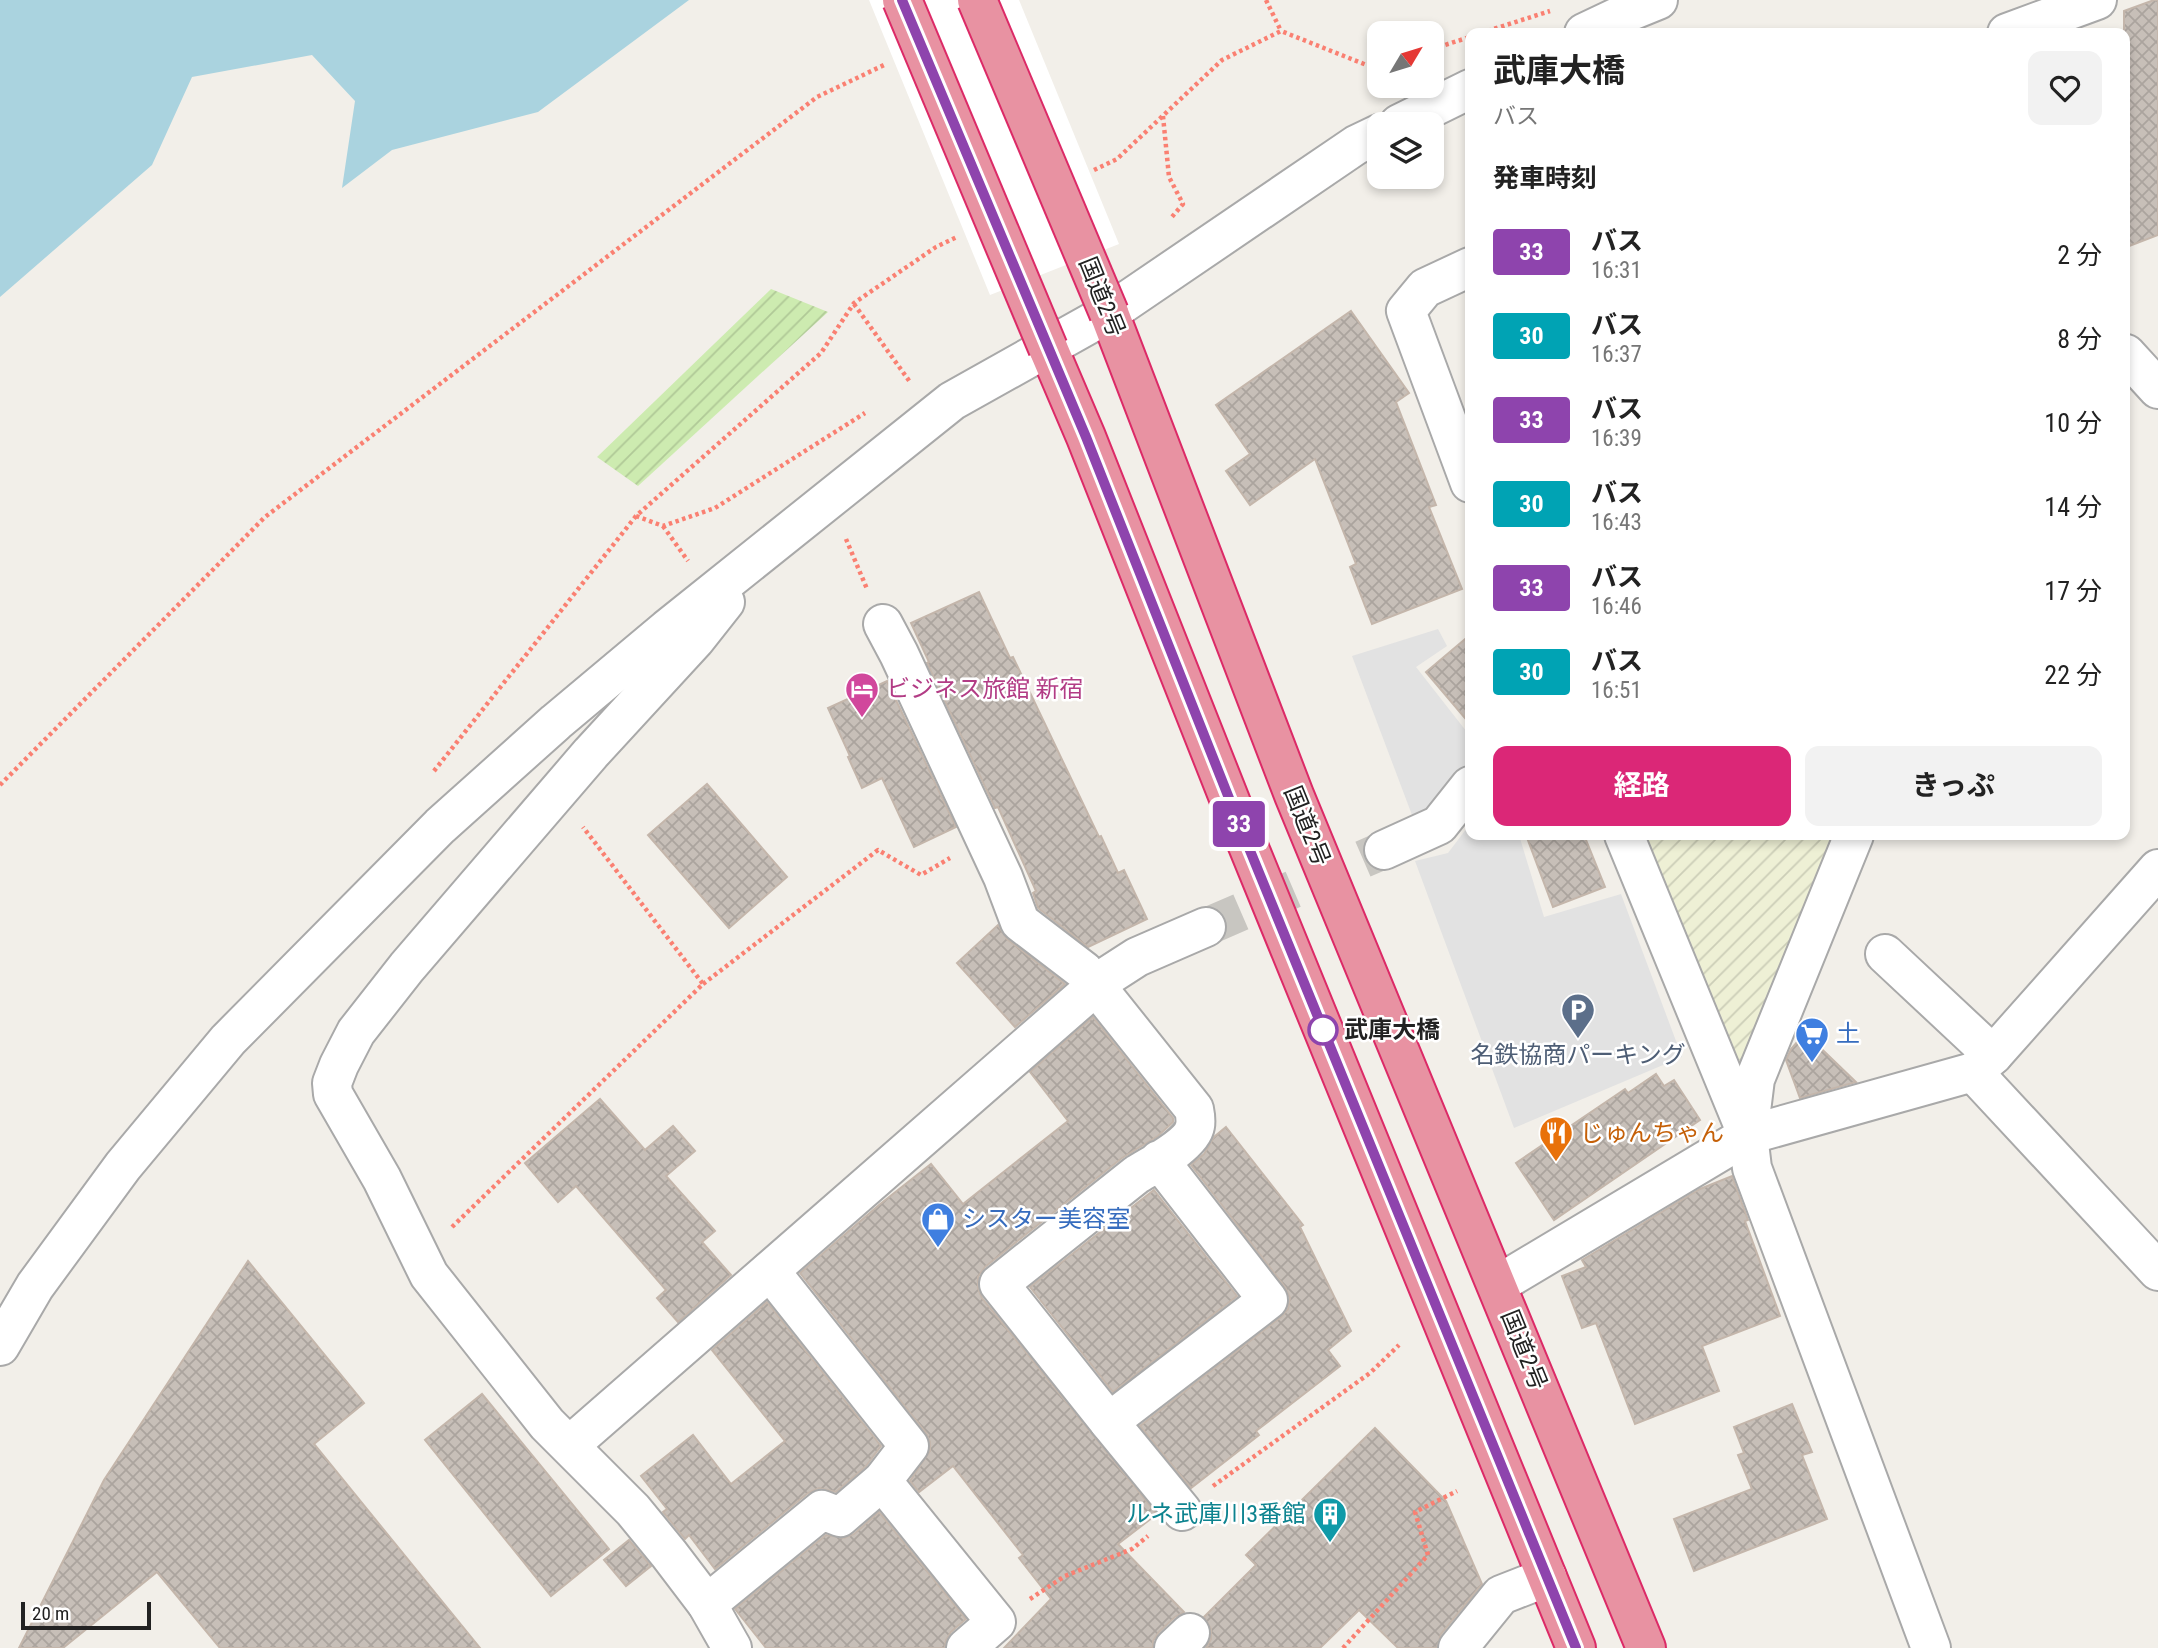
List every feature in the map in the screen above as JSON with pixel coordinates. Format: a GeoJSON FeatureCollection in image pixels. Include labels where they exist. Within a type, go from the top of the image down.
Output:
{"type":"FeatureCollection","features":[{"type":"Feature","properties":{"kind":"highway"},"geometry":{"type":"LineString","coordinates":[[902,0],[1091,450],[1247,844],[1576,1648]]}},
{"type":"Feature","properties":{"kind":"highway","name":"国道2号"},"geometry":{"type":"LineString","coordinates":[[977,0],[1109,313],[1294,795],[1646,1648]]}},
{"type":"Feature","properties":{"kind":"street"},"geometry":{"type":"LineString","coordinates":[[1571,21],[1626,13],[1658,0]]}},
{"type":"Feature","properties":{"kind":"street"},"geometry":{"type":"LineString","coordinates":[[2021,28],[2097,0]]}},
{"type":"Feature","properties":{"kind":"street"},"geometry":{"type":"LineString","coordinates":[[1423,112],[1465,91]]}},
{"type":"Feature","properties":{"kind":"street"},"geometry":{"type":"LineString","coordinates":[[0,1346],[35,1286],[123,1166],[228,1040],[440,826],[556,722],[667,629],[952,401],[1109,313],[1367,140]]}},
{"type":"Feature","properties":{"kind":"street"},"geometry":{"type":"LineString","coordinates":[[1465,269],[1425,288],[1406,311],[1465,470]]}},
{"type":"Feature","properties":{"kind":"street"},"geometry":{"type":"LineString","coordinates":[[2136,349],[2158,389]]}},
{"type":"Feature","properties":{"kind":"street"},"geometry":{"type":"LineString","coordinates":[[732,1648],[707,1604],[633,1510],[547,1424],[429,1275],[382,1179],[333,1094],[332,1083],[356,1032],[407,967],[591,753],[695,640],[728,598],[750,562]]}},
{"type":"Feature","properties":{"kind":"street"},"geometry":{"type":"LineString","coordinates":[[883,624],[1003,877],[1020,922],[1084,971],[1194,1109],[1195,1127],[1187,1141],[1136,1175],[999,1284],[1182,1511]]}},
{"type":"Feature","properties":{"kind":"street"},"geometry":{"type":"LineString","coordinates":[[1384,850],[1439,825],[1465,792]]}},
{"type":"Feature","properties":{"kind":"street"},"geometry":{"type":"LineString","coordinates":[[1626,840],[1748,1135]]}},
{"type":"Feature","properties":{"kind":"street"},"geometry":{"type":"LineString","coordinates":[[1852,840],[1755,1079],[1748,1135],[1752,1168],[1931,1648]]}},
{"type":"Feature","properties":{"kind":"street"},"geometry":{"type":"LineString","coordinates":[[1497,1285],[1748,1135],[1983,1063],[2158,869]]}},
{"type":"Feature","properties":{"kind":"street"},"geometry":{"type":"LineString","coordinates":[[570,1445],[1097,986],[1137,957],[1206,927]]}},
{"type":"Feature","properties":{"kind":"street"},"geometry":{"type":"LineString","coordinates":[[1885,954],[1983,1063],[2158,1271]]}},
{"type":"Feature","properties":{"kind":"street"},"geometry":{"type":"LineString","coordinates":[[1109,1422],[1268,1300],[1159,1160]]}},
{"type":"Feature","properties":{"kind":"street"},"geometry":{"type":"LineString","coordinates":[[707,1604],[822,1510],[840,1517],[882,1481],[909,1446],[770,1271]]}},
{"type":"Feature","properties":{"kind":"street"},"geometry":{"type":"LineString","coordinates":[[882,1481],[996,1622],[966,1648]]}},
{"type":"Feature","properties":{"kind":"street"},"geometry":{"type":"LineString","coordinates":[[1458,1648],[1501,1595],[1547,1577]]}},
{"type":"Feature","properties":{"kind":"path"},"geometry":{"type":"LineString","coordinates":[[1266,0],[1281,31],[1367,65]]}},
{"type":"Feature","properties":{"kind":"path"},"geometry":{"type":"LineString","coordinates":[[1518,28],[1571,21]]}},
{"type":"Feature","properties":{"kind":"path"},"geometry":{"type":"LineString","coordinates":[[1093,171],[1117,159],[1222,60],[1281,31]]}},
{"type":"Feature","properties":{"kind":"path"},"geometry":{"type":"LineString","coordinates":[[1444,45],[1465,39]]}},
{"type":"Feature","properties":{"kind":"path"},"geometry":{"type":"LineString","coordinates":[[0,785],[265,517],[817,97],[892,61]]}},
{"type":"Feature","properties":{"kind":"path"},"geometry":{"type":"LineString","coordinates":[[1163,116],[1169,177]]}},
{"type":"Feature","properties":{"kind":"path"},"geometry":{"type":"LineString","coordinates":[[429,779],[636,516],[821,353],[854,303],[936,247],[960,236]]}},
{"type":"Feature","properties":{"kind":"path"},"geometry":{"type":"LineString","coordinates":[[854,303],[911,383]]}},
{"type":"Feature","properties":{"kind":"path"},"geometry":{"type":"LineString","coordinates":[[636,516],[663,526],[715,508],[873,408]]}},
{"type":"Feature","properties":{"kind":"path"},"geometry":{"type":"LineString","coordinates":[[828,499],[883,624]]}},
{"type":"Feature","properties":{"kind":"path"},"geometry":{"type":"LineString","coordinates":[[420,1259],[704,984],[878,850],[921,875],[985,838]]}},
{"type":"Feature","properties":{"kind":"path"},"geometry":{"type":"LineString","coordinates":[[600,849],[704,984]]}},
{"type":"Feature","properties":{"kind":"path"},"geometry":{"type":"LineString","coordinates":[[1343,1648],[1428,1555],[1415,1512],[1457,1491]]}},
{"type":"Feature","properties":{"kind":"green space"},"geometry":{"type":"Polygon","coordinates":[[[771,289],[828,312],[638,486],[597,457],[771,289]]]}},
{"type":"Feature","properties":{"kind":"green space"},"geometry":{"type":"Polygon","coordinates":[[[1647,840],[1830,840],[1747,1062],[1734,1059],[1647,840]]]}},
{"type":"Feature","properties":{"kind":"shaded area"},"geometry":{"type":"Polygon","coordinates":[[[1438,629],[1447,646],[1416,667],[1465,730],[1465,770],[1432,809],[1412,815],[1352,656],[1438,629]]]}},
{"type":"Feature","properties":{"kind":"shaded area"},"geometry":{"type":"Polygon","coordinates":[[[1465,831],[1465,840],[1521,840],[1544,917],[1621,894],[1682,1057],[1514,1128],[1415,861],[1448,853],[1465,831]]]}},
{"type":"Feature","properties":{"kind":"water"},"geometry":{"type":"Polygon","coordinates":[[[0,0],[689,0],[538,112],[392,150],[342,188],[355,101],[312,55],[192,77],[152,165],[0,297],[0,0]]]}},
{"type":"Feature","properties":{"kind":"pier"},"geometry":{"type":"Polygon","coordinates":[[[869,0],[1019,0],[1119,244],[990,295],[869,0]]]}},
{"type":"Feature","properties":{"kind":"building"},"geometry":{"type":"Polygon","coordinates":[[[2158,0],[2158,235],[2130,246],[2130,28],[2124,28],[2124,11],[2158,0]]]}},
{"type":"Feature","properties":{"kind":"building"},"geometry":{"type":"Polygon","coordinates":[[[1351,311],[1409,393],[1396,402],[1436,505],[1429,507],[1462,589],[1372,624],[1350,567],[1356,564],[1315,459],[1250,505],[1226,471],[1250,454],[1216,405],[1351,311]]]}},
{"type":"Feature","properties":{"kind":"building"},"geometry":{"type":"Polygon","coordinates":[[[979,592],[1099,837],[1101,836],[1118,873],[1124,870],[1147,919],[1088,947],[1038,908],[1033,893],[1036,891],[927,663],[929,662],[911,623],[979,592]]]}},
{"type":"Feature","properties":{"kind":"building"},"geometry":{"type":"Polygon","coordinates":[[[1465,639],[1465,718],[1426,672],[1465,639]]]}},
{"type":"Feature","properties":{"kind":"building"},"geometry":{"type":"Polygon","coordinates":[[[887,681],[956,827],[914,847],[882,778],[862,788],[828,708],[887,681]]]}},
{"type":"Feature","properties":{"kind":"building"},"geometry":{"type":"Polygon","coordinates":[[[707,784],[787,877],[729,928],[648,835],[707,784]]]}},
{"type":"Feature","properties":{"kind":"building"},"geometry":{"type":"Polygon","coordinates":[[[1528,840],[1586,840],[1605,887],[1553,907],[1528,840]]]}},
{"type":"Feature","properties":{"kind":"building"},"geometry":{"type":"Polygon","coordinates":[[[998,925],[1007,939],[1065,984],[1015,1027],[957,963],[998,925]]]}},
{"type":"Feature","properties":{"kind":"building"},"geometry":{"type":"Polygon","coordinates":[[[1093,1017],[1173,1118],[1173,1122],[1158,1136],[1122,1158],[985,1267],[978,1277],[978,1288],[982,1298],[1157,1514],[1118,1544],[1184,1612],[1159,1632],[1153,1641],[1153,1648],[1004,1648],[1051,1599],[1019,1558],[1023,1555],[953,1466],[919,1492],[910,1481],[930,1451],[926,1433],[800,1273],[931,1164],[963,1204],[1068,1121],[1030,1072],[1093,1017]]]}},
{"type":"Feature","properties":{"kind":"building","name":"土"},"geometry":{"type":"Polygon","coordinates":[[[1805,1033],[1856,1082],[1800,1098],[1786,1060],[1791,1049],[1805,1033]]]}},
{"type":"Feature","properties":{"kind":"building"},"geometry":{"type":"Polygon","coordinates":[[[1656,1074],[1664,1086],[1674,1080],[1700,1120],[1554,1220],[1516,1163],[1625,1089],[1628,1093],[1656,1074]]]}},
{"type":"Feature","properties":{"kind":"building"},"geometry":{"type":"Polygon","coordinates":[[[600,1099],[645,1150],[673,1126],[695,1151],[666,1176],[715,1231],[702,1242],[731,1275],[678,1322],[657,1298],[666,1290],[576,1186],[558,1202],[525,1163],[600,1099]]]}},
{"type":"Feature","properties":{"kind":"building"},"geometry":{"type":"Polygon","coordinates":[[[1226,1127],[1303,1225],[1300,1227],[1351,1331],[1328,1350],[1340,1366],[1256,1431],[1259,1435],[1191,1488],[1140,1426],[1281,1317],[1288,1309],[1290,1298],[1285,1287],[1191,1165],[1204,1154],[1214,1137],[1226,1127]]]}},
{"type":"Feature","properties":{"kind":"building"},"geometry":{"type":"Polygon","coordinates":[[[1732,1176],[1748,1220],[1745,1221],[1780,1316],[1702,1346],[1719,1391],[1635,1424],[1596,1323],[1582,1328],[1562,1276],[1586,1267],[1582,1260],[1700,1189],[1732,1176]]]}},
{"type":"Feature","properties":{"kind":"building"},"geometry":{"type":"Polygon","coordinates":[[[1154,1190],[1237,1296],[1113,1392],[1030,1287],[1154,1190]]]}},
{"type":"Feature","properties":{"kind":"building"},"geometry":{"type":"Polygon","coordinates":[[[248,1261],[364,1403],[314,1444],[480,1648],[220,1648],[157,1572],[63,1648],[19,1648],[104,1480],[248,1261]]]}},
{"type":"Feature","properties":{"kind":"building"},"geometry":{"type":"Polygon","coordinates":[[[767,1302],[881,1446],[866,1466],[836,1492],[819,1488],[808,1493],[715,1569],[689,1535],[685,1539],[663,1512],[667,1509],[641,1476],[693,1435],[731,1484],[785,1441],[712,1350],[767,1302]]]}},
{"type":"Feature","properties":{"kind":"building"},"geometry":{"type":"Polygon","coordinates":[[[482,1394],[609,1549],[551,1596],[425,1440],[482,1394]]]}},
{"type":"Feature","properties":{"kind":"building"},"geometry":{"type":"Polygon","coordinates":[[[1792,1404],[1812,1452],[1802,1455],[1827,1519],[1694,1571],[1674,1519],[1752,1489],[1738,1455],[1744,1453],[1734,1427],[1792,1404]]]}},
{"type":"Feature","properties":{"kind":"building","name":"ルネ武庫川3番館"},"geometry":{"type":"Polygon","coordinates":[[[1375,1428],[1446,1501],[1482,1584],[1441,1634],[1437,1648],[1398,1648],[1359,1610],[1320,1648],[1206,1648],[1211,1639],[1211,1629],[1204,1617],[1256,1565],[1246,1555],[1375,1428]]]}},
{"type":"Feature","properties":{"kind":"building"},"geometry":{"type":"Polygon","coordinates":[[[879,1512],[966,1619],[951,1632],[945,1648],[766,1648],[735,1609],[826,1535],[844,1538],[854,1534],[879,1512]]]}},
{"type":"Feature","properties":{"kind":"building"},"geometry":{"type":"Polygon","coordinates":[[[629,1540],[651,1566],[626,1586],[604,1560],[629,1540]]]}},
{"type":"Feature","properties":{"kind":"tunnel"},"geometry":{"type":"LineString","coordinates":[[1206,927],[1384,850]]}},
{"type":"Feature","properties":{"kind":"bus line","name":"33"},"geometry":{"type":"LineString","coordinates":[[902,0],[1086,437],[1242,831],[1576,1648]]}},
{"type":"Feature","properties":{"kind":"place","name":"ビジネス旅館 新宿"},"geometry":{"type":"Point","coordinates":[862,719]}},
{"type":"Feature","properties":{"kind":"place","name":"武庫大橋"},"geometry":{"type":"Point","coordinates":[1323,1030]}},
{"type":"Feature","properties":{"kind":"place","name":"名鉄協商パーキング"},"geometry":{"type":"Point","coordinates":[1578,1040]}},
{"type":"Feature","properties":{"kind":"place","name":"土"},"geometry":{"type":"Point","coordinates":[1812,1064]}},
{"type":"Feature","properties":{"kind":"place","name":"じゅんちゃん"},"geometry":{"type":"Point","coordinates":[1556,1163]}},
{"type":"Feature","properties":{"kind":"place","name":"シスター美容室"},"geometry":{"type":"Point","coordinates":[938,1249]}},
{"type":"Feature","properties":{"kind":"place","name":"ルネ武庫川3番館"},"geometry":{"type":"Point","coordinates":[1330,1544]}}]}
